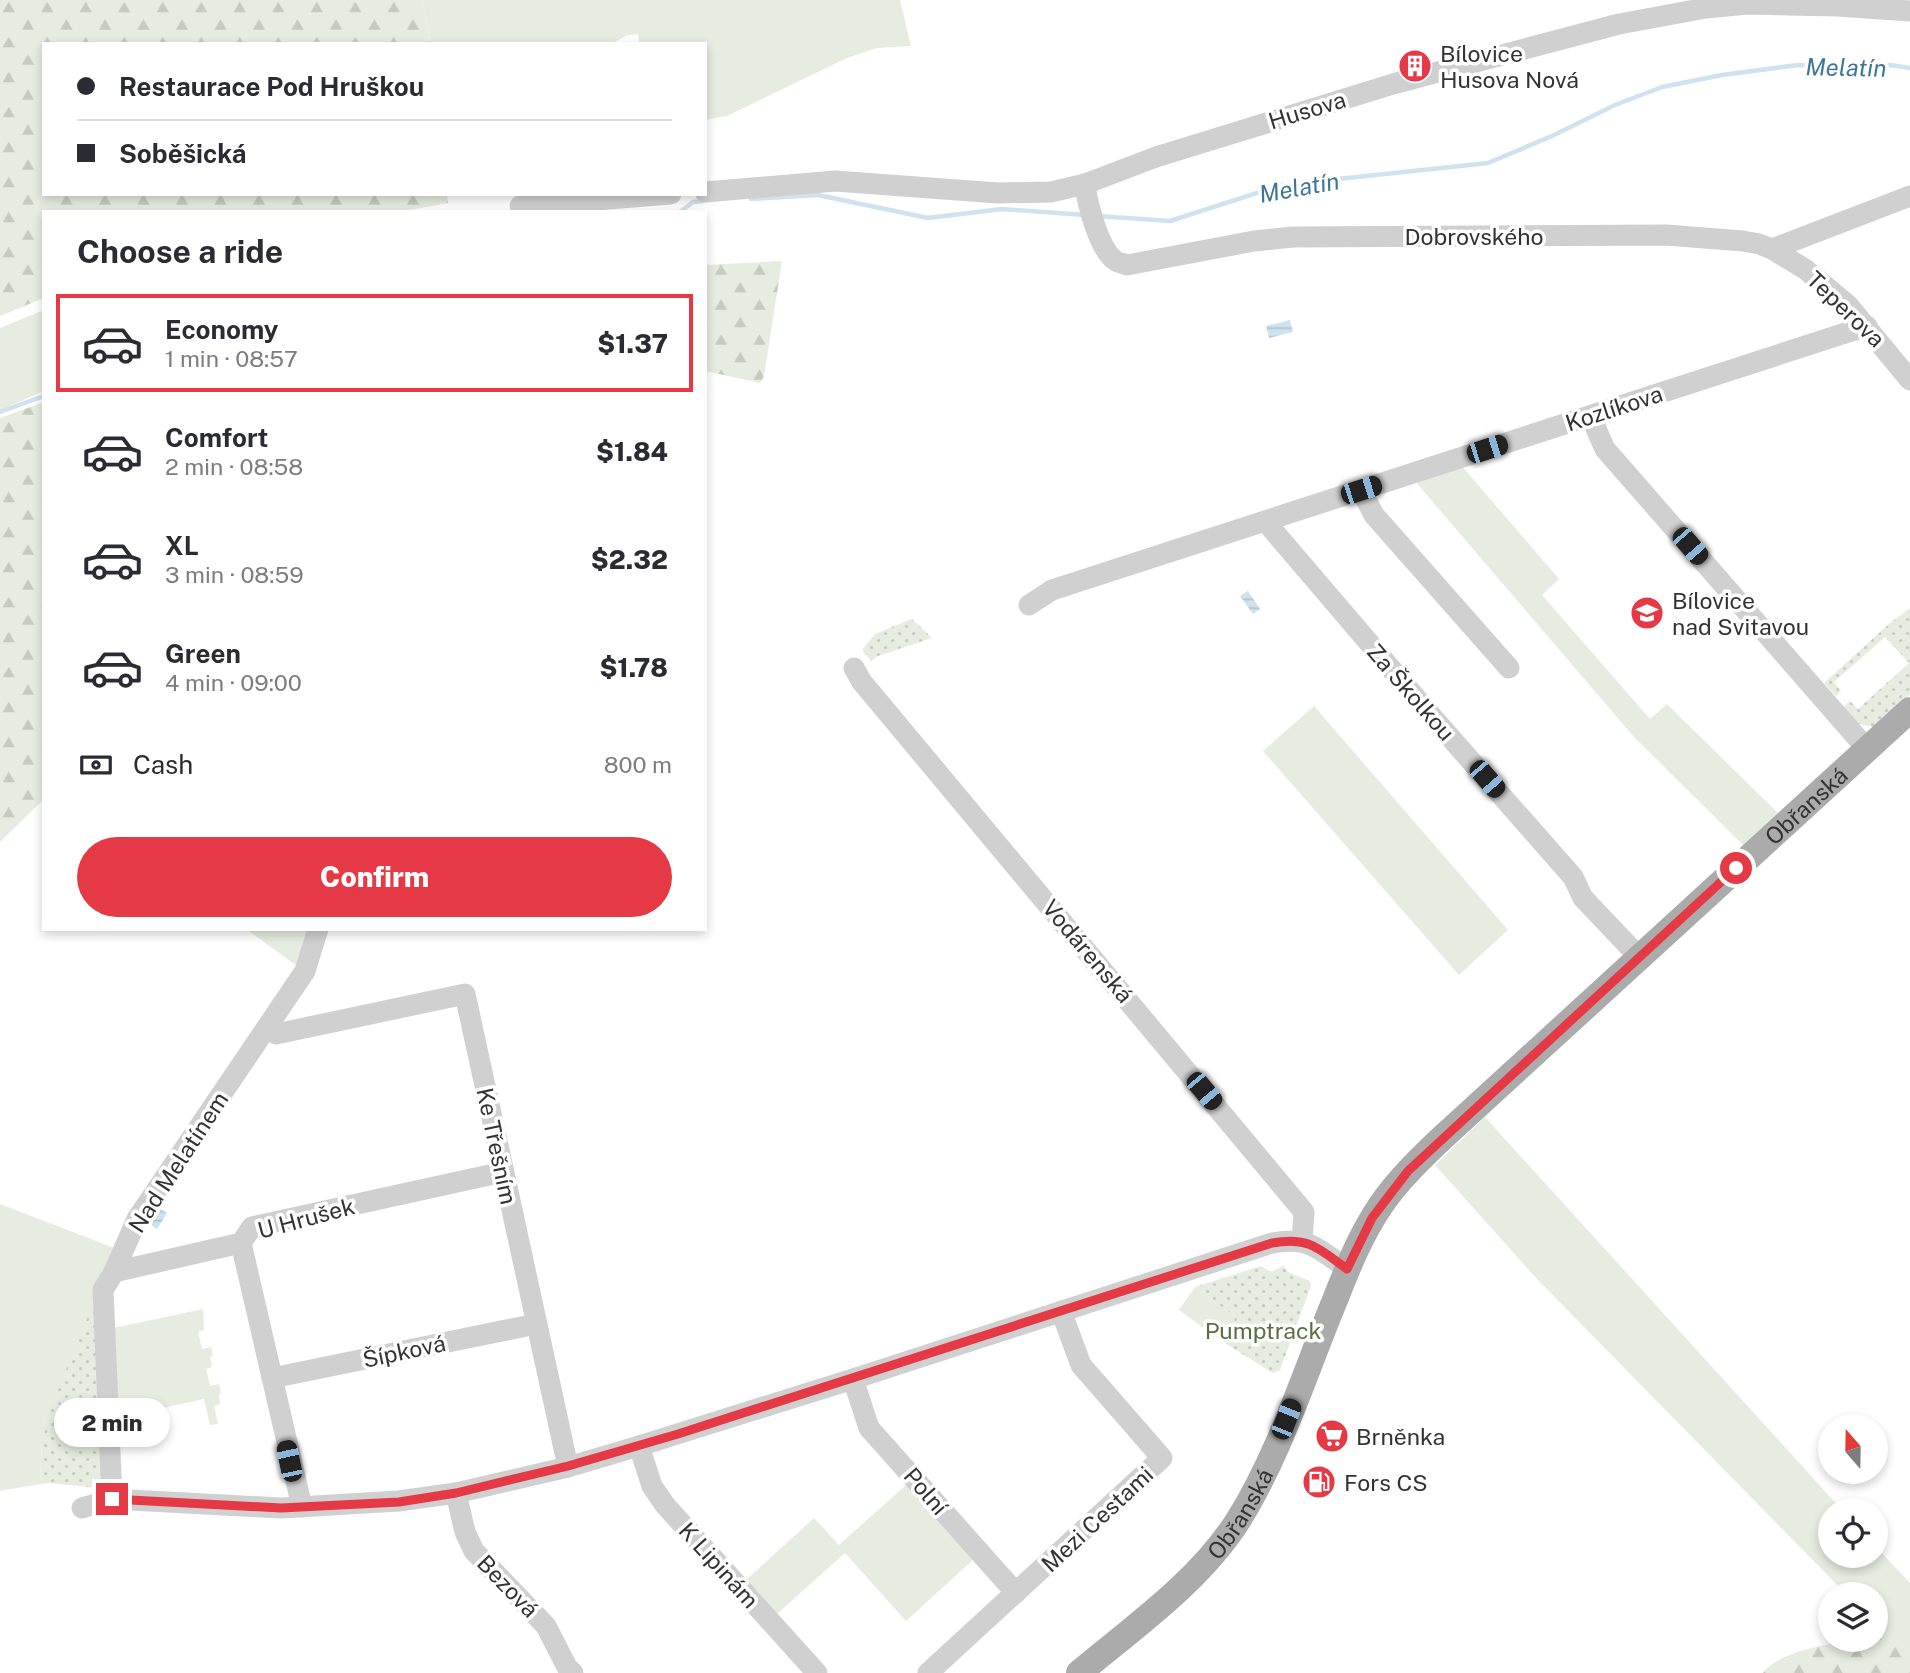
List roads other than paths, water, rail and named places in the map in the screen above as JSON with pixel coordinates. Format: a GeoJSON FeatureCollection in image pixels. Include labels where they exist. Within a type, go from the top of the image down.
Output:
{"type":"FeatureCollection","features":[{"type":"Feature","properties":{"kind":"main road","name":"Obřanská"},"geometry":{"type":"LineString","coordinates":[[1079,1673],[1179,1588],[1215,1550],[1239,1519],[1271,1457],[1347,1269],[1372,1218],[1408,1171],[1910,710]]}},
{"type":"Feature","properties":{"kind":"street","name":"Husova"},"geometry":{"type":"LineString","coordinates":[[707,192],[835,181],[998,193],[1051,192],[1085,184],[1156,157],[1393,84],[1619,24],[1706,8],[1747,4],[1910,11]]}},
{"type":"Feature","properties":{"kind":"street","name":"Dobrovského"},"geometry":{"type":"LineString","coordinates":[[1085,184],[1091,216],[1107,251],[1115,261],[1126,265],[1254,241],[1293,237],[1666,235],[1743,240],[1772,249]]}},
{"type":"Feature","properties":{"kind":"street"},"geometry":{"type":"LineString","coordinates":[[520,206],[646,196]]}},
{"type":"Feature","properties":{"kind":"street"},"geometry":{"type":"LineString","coordinates":[[1772,249],[1910,196]]}},
{"type":"Feature","properties":{"kind":"street","name":"Teperova"},"geometry":{"type":"LineString","coordinates":[[1772,249],[1805,269],[1848,305],[1910,380]]}},
{"type":"Feature","properties":{"kind":"street","name":"Kozlíkova"},"geometry":{"type":"LineString","coordinates":[[1029,605],[1052,590],[1867,326]]}},
{"type":"Feature","properties":{"kind":"street"},"geometry":{"type":"LineString","coordinates":[[1592,415],[1605,449],[1867,749]]}},
{"type":"Feature","properties":{"kind":"street"},"geometry":{"type":"LineString","coordinates":[[1361,490],[1374,515],[1509,668]]}},
{"type":"Feature","properties":{"kind":"street","name":"Za Školkou"},"geometry":{"type":"LineString","coordinates":[[1265,520],[1573,877],[1583,898],[1640,958]]}},
{"type":"Feature","properties":{"kind":"street","name":"Vodárenská"},"geometry":{"type":"LineString","coordinates":[[854,668],[862,682],[940,777],[1304,1212],[1302,1241]]}},
{"type":"Feature","properties":{"kind":"street","name":"Nad Melatínem"},"geometry":{"type":"LineString","coordinates":[[112,1499],[103,1290],[114,1272],[137,1219],[305,971],[317,931]]}},
{"type":"Feature","properties":{"kind":"street","name":"Ke Třešním"},"geometry":{"type":"LineString","coordinates":[[288,1024],[465,994],[568,1466]]}},
{"type":"Feature","properties":{"kind":"street","name":"U Hrušek"},"geometry":{"type":"LineString","coordinates":[[114,1272],[241,1243],[252,1227],[503,1172]]}},
{"type":"Feature","properties":{"kind":"street"},"geometry":{"type":"LineString","coordinates":[[82,1508],[112,1499],[281,1508],[399,1502],[456,1493],[639,1446],[1260,1246],[1280,1241],[1302,1241],[1311,1244],[1347,1269]]}},
{"type":"Feature","properties":{"kind":"street"},"geometry":{"type":"LineString","coordinates":[[241,1243],[302,1507]]}},
{"type":"Feature","properties":{"kind":"street","name":"Mezi Cestami"},"geometry":{"type":"LineString","coordinates":[[928,1673],[1162,1458],[1081,1365],[1061,1311]]}},
{"type":"Feature","properties":{"kind":"street","name":"Šípková"},"geometry":{"type":"LineString","coordinates":[[272,1378],[536,1324]]}},
{"type":"Feature","properties":{"kind":"street","name":"Polní"},"geometry":{"type":"LineString","coordinates":[[853,1379],[869,1428],[1016,1593]]}},
{"type":"Feature","properties":{"kind":"street","name":"K Lipinám"},"geometry":{"type":"LineString","coordinates":[[639,1446],[652,1486],[665,1505],[817,1673]]}},
{"type":"Feature","properties":{"kind":"street","name":"Bezová"},"geometry":{"type":"LineString","coordinates":[[456,1493],[465,1532],[479,1560],[546,1626],[567,1667],[573,1673]]}},
{"type":"Feature","properties":{"kind":"water"},"geometry":{"type":"Polygon","coordinates":[[[1290,320],[1293,332],[1269,338],[1266,326],[1290,320]]]}},
{"type":"Feature","properties":{"kind":"water"},"geometry":{"type":"Polygon","coordinates":[[[1248,591],[1260,609],[1253,614],[1240,596],[1248,591]]]}},
{"type":"Feature","properties":{"kind":"water"},"geometry":{"type":"Polygon","coordinates":[[[159,1208],[167,1213],[157,1229],[148,1223],[159,1208]]]}},
{"type":"Feature","properties":{"kind":"waterway","name":"Melatín"},"geometry":{"type":"LineString","coordinates":[[1097,216],[1170,221],[1282,185],[1488,163],[1615,105],[1662,87],[1722,75],[1798,65],[1838,68],[1891,65],[1910,68]]}},
{"type":"Feature","properties":{"kind":"waterway","name":"Melatín"},"geometry":{"type":"LineString","coordinates":[[751,199],[818,195],[928,218],[1002,209],[1085,215]]}},
{"type":"Feature","properties":{"kind":"waterway","name":"Melatín"},"geometry":{"type":"LineString","coordinates":[[683,210],[693,202],[703,201]]}},
{"type":"Feature","properties":{"kind":"waterway","name":"Melatín"},"geometry":{"type":"LineString","coordinates":[[0,412],[42,397]]}},
{"type":"Feature","properties":{"kind":"place","name":"Bílovice Husova Nová"},"geometry":{"type":"Point","coordinates":[1415,66]}},
{"type":"Feature","properties":{"kind":"place","name":"Bílovice nad Svitavou"},"geometry":{"type":"Point","coordinates":[1647,613]}},
{"type":"Feature","properties":{"kind":"place","name":"Brněnka"},"geometry":{"type":"Point","coordinates":[1332,1436]}},
{"type":"Feature","properties":{"kind":"place","name":"Fors CS"},"geometry":{"type":"Point","coordinates":[1319,1482]}},
{"type":"Feature","properties":{"kind":"park label","name":"Pumptrack"},"geometry":{"type":"Point","coordinates":[1263,1330]}}]}
